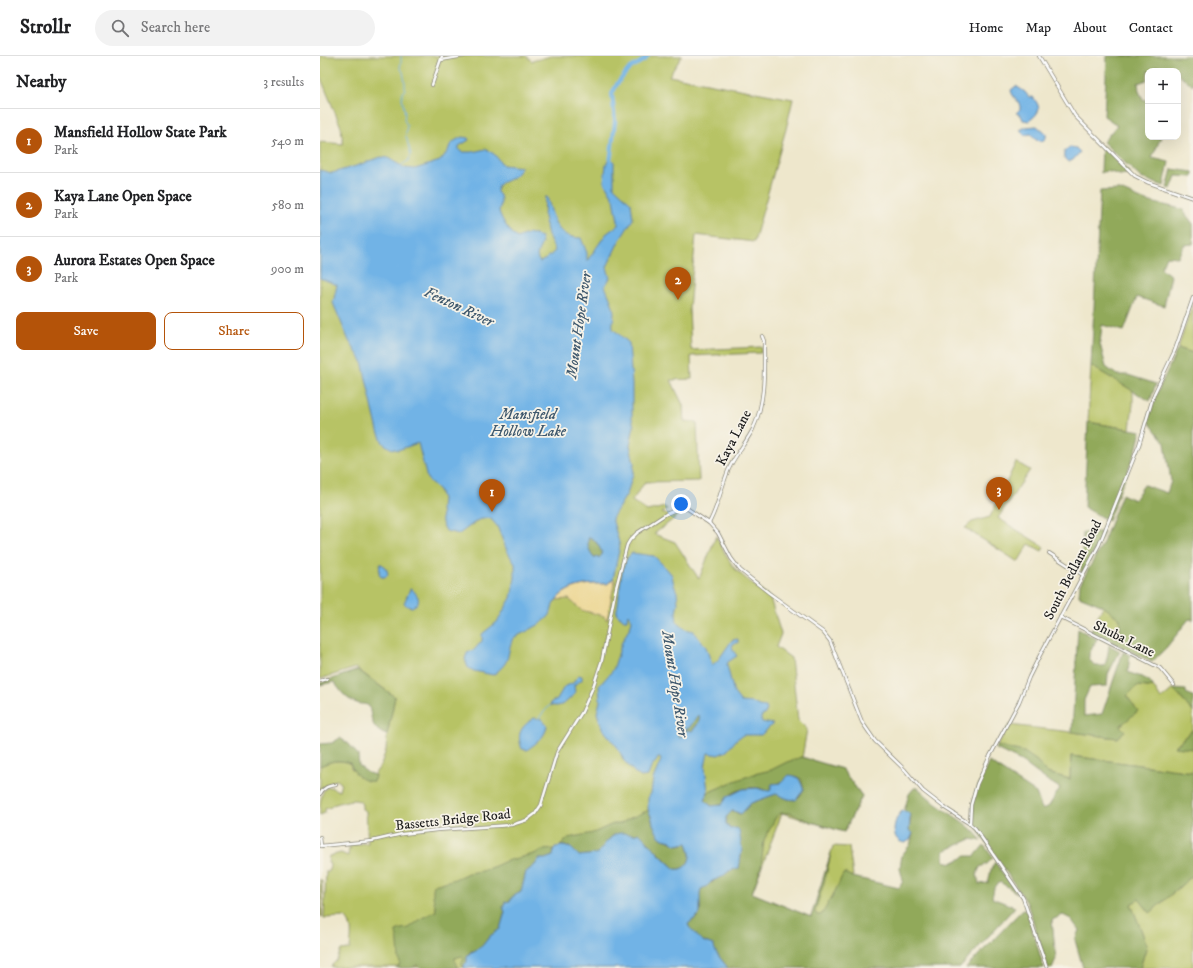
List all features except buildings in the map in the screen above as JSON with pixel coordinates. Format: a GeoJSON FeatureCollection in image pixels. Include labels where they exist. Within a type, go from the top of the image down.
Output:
{"type":"FeatureCollection","features":[{"type":"Feature","properties":{"kind":"street"},"geometry":{"type":"LineString","coordinates":[[432,85],[442,56]]}},
{"type":"Feature","properties":{"kind":"street"},"geometry":{"type":"LineString","coordinates":[[441,60],[464,56]]}},
{"type":"Feature","properties":{"kind":"street"},"geometry":{"type":"LineString","coordinates":[[1040,56],[1076,116],[1135,176],[1147,182],[1193,198]]}},
{"type":"Feature","properties":{"kind":"street","name":"South Bedlam Road"},"geometry":{"type":"LineString","coordinates":[[970,824],[971,805],[977,784],[1019,702],[1029,677],[1107,528],[1139,445],[1154,394],[1175,350],[1193,298]]}},
{"type":"Feature","properties":{"kind":"street","name":"Kaya Lane"},"geometry":{"type":"LineString","coordinates":[[709,523],[716,510],[728,470],[745,443],[758,417],[762,401],[763,386],[764,341],[762,336]]}},
{"type":"Feature","properties":{"kind":"street","name":"Bassetts Bridge Road"},"geometry":{"type":"LineString","coordinates":[[320,846],[372,841],[410,833],[437,830],[511,825],[532,817],[539,810],[543,801],[550,774],[559,749],[582,712],[593,687],[602,660],[616,588],[626,548],[630,540],[637,532],[675,509],[688,509],[709,523]]}},
{"type":"Feature","properties":{"kind":"street"},"geometry":{"type":"LineString","coordinates":[[709,523],[718,533],[731,558],[740,570],[778,600],[824,632],[830,641],[862,722],[875,741],[933,800],[970,824],[978,833],[1023,898],[1047,968]]}},
{"type":"Feature","properties":{"kind":"street"},"geometry":{"type":"LineString","coordinates":[[1049,553],[1083,575]]}},
{"type":"Feature","properties":{"kind":"street","name":"Shuba Lane"},"geometry":{"type":"LineString","coordinates":[[1060,617],[1160,668],[1174,685]]}},
{"type":"Feature","properties":{"kind":"street"},"geometry":{"type":"LineString","coordinates":[[320,681],[327,679]]}},
{"type":"Feature","properties":{"kind":"street"},"geometry":{"type":"LineString","coordinates":[[320,794],[324,788],[336,785]]}},
{"type":"Feature","properties":{"kind":"street"},"geometry":{"type":"LineString","coordinates":[[320,837],[320,846]]}},
{"type":"Feature","properties":{"kind":"green space"},"geometry":{"type":"Polygon","coordinates":[[[320,56],[526,56],[532,61],[551,56],[682,56],[669,76],[793,99],[754,242],[696,235],[689,308],[691,350],[762,347],[761,353],[691,356],[692,379],[671,380],[683,405],[684,421],[697,422],[699,481],[645,482],[632,501],[647,511],[665,507],[667,509],[662,513],[671,516],[684,511],[654,534],[675,542],[699,579],[716,536],[735,569],[770,598],[781,634],[776,647],[791,658],[798,720],[807,729],[802,758],[842,769],[862,796],[844,832],[782,813],[752,893],[811,917],[833,846],[849,847],[854,883],[891,968],[331,967],[337,960],[341,950],[350,949],[351,928],[345,917],[324,918],[326,871],[329,871],[329,856],[341,853],[348,856],[349,849],[352,849],[347,845],[368,843],[366,811],[362,809],[362,804],[359,801],[351,800],[332,805],[331,807],[325,809],[325,813],[320,815],[321,798],[324,790],[330,787],[339,791],[341,783],[337,780],[334,781],[327,784],[320,791],[320,766],[335,761],[350,763],[351,768],[373,781],[386,750],[387,735],[395,697],[356,668],[320,679],[320,142],[343,144],[341,127],[320,76],[320,56]]]}},
{"type":"Feature","properties":{"kind":"green space"},"geometry":{"type":"Polygon","coordinates":[[[1107,56],[1193,56],[1193,85],[1181,77],[1181,68],[1162,68],[1157,66],[1154,68],[1145,68],[1145,81],[1138,83],[1139,91],[1143,99],[1145,100],[1145,140],[1160,140],[1152,158],[1169,162],[1164,186],[1141,178],[1103,142],[1117,125],[1104,116],[1107,56]]]}},
{"type":"Feature","properties":{"kind":"green space"},"geometry":{"type":"Polygon","coordinates":[[[1102,145],[1130,173],[1120,175],[1109,172],[1101,173],[1102,145]]]}},
{"type":"Feature","properties":{"kind":"green space"},"geometry":{"type":"Polygon","coordinates":[[[1172,169],[1193,172],[1193,177],[1176,176],[1171,189],[1167,188],[1172,169]]]}},
{"type":"Feature","properties":{"kind":"green space"},"geometry":{"type":"Polygon","coordinates":[[[1120,190],[1146,201],[1182,209],[1193,224],[1193,244],[1184,245],[1178,257],[1166,256],[1161,268],[1171,276],[1164,306],[1137,297],[1124,331],[1102,325],[1100,344],[1106,367],[1117,375],[1128,375],[1156,384],[1150,401],[1091,366],[1100,191],[1120,190]]]}},
{"type":"Feature","properties":{"kind":"green space"},"geometry":{"type":"Polygon","coordinates":[[[1193,304],[1193,353],[1178,348],[1193,304]]]}},
{"type":"Feature","properties":{"kind":"green space"},"geometry":{"type":"Polygon","coordinates":[[[1178,348],[1193,353],[1193,620],[1189,619],[1166,648],[1152,662],[1091,632],[1094,625],[1101,630],[1119,633],[1120,619],[1103,606],[1079,596],[1080,584],[1102,545],[1122,494],[1134,500],[1144,485],[1167,493],[1171,481],[1165,443],[1148,421],[1156,395],[1178,348]]]}},
{"type":"Feature","properties":{"kind":"green space"},"geometry":{"type":"Polygon","coordinates":[[[1091,366],[1126,385],[1133,391],[1130,429],[1088,422],[1091,366]]]}},
{"type":"Feature","properties":{"kind":"green space"},"geometry":{"type":"Polygon","coordinates":[[[1088,422],[1141,431],[1137,447],[1108,521],[1084,507],[1088,422]]]}},
{"type":"Feature","properties":{"kind":"green space"},"geometry":{"type":"Polygon","coordinates":[[[1016,462],[1030,470],[998,518],[1044,547],[1042,551],[1029,544],[1018,562],[965,528],[972,522],[990,517],[1016,462]]]}},
{"type":"Feature","properties":{"kind":"green space"},"geometry":{"type":"Polygon","coordinates":[[[1083,532],[1104,532],[1083,573],[1081,572],[1083,532]]]}},
{"type":"Feature","properties":{"kind":"green space"},"geometry":{"type":"Polygon","coordinates":[[[591,537],[601,548],[602,555],[599,558],[592,556],[590,551],[588,538],[591,537]]]}},
{"type":"Feature","properties":{"kind":"green space"},"geometry":{"type":"Polygon","coordinates":[[[1103,606],[1120,619],[1119,633],[1101,630],[1094,625],[1103,606]]]}},
{"type":"Feature","properties":{"kind":"green space"},"geometry":{"type":"Polygon","coordinates":[[[1078,629],[1097,639],[1089,654],[1089,659],[1095,666],[1105,666],[1109,645],[1120,651],[1108,674],[1107,686],[1090,687],[1084,700],[1084,716],[1102,714],[1123,652],[1130,655],[1128,672],[1152,683],[1153,686],[1137,686],[1127,696],[1138,711],[1120,726],[1125,731],[1117,738],[1072,732],[1078,629]]]}},
{"type":"Feature","properties":{"kind":"green space"},"geometry":{"type":"Polygon","coordinates":[[[358,670],[395,697],[387,735],[378,730],[373,724],[369,706],[358,704],[350,700],[334,682],[320,685],[320,683],[358,670]]]}},
{"type":"Feature","properties":{"kind":"green space"},"geometry":{"type":"Polygon","coordinates":[[[1137,686],[1153,686],[1161,699],[1173,689],[1193,712],[1193,729],[1175,746],[1193,749],[1193,772],[1071,756],[1070,779],[1047,773],[1037,761],[997,746],[1009,725],[1117,738],[1127,696],[1137,686]]]}},
{"type":"Feature","properties":{"kind":"green space"},"geometry":{"type":"Polygon","coordinates":[[[1173,689],[1186,690],[1186,693],[1193,696],[1193,712],[1173,689]]]}},
{"type":"Feature","properties":{"kind":"green space"},"geometry":{"type":"Polygon","coordinates":[[[699,714],[699,721],[692,731],[682,733],[681,738],[679,737],[678,734],[699,714]]]}},
{"type":"Feature","properties":{"kind":"green space"},"geometry":{"type":"Polygon","coordinates":[[[1193,729],[1193,749],[1175,747],[1193,729]]]}},
{"type":"Feature","properties":{"kind":"green space"},"geometry":{"type":"Polygon","coordinates":[[[340,738],[349,744],[358,755],[359,766],[368,773],[375,775],[374,781],[362,779],[350,763],[335,761],[320,766],[320,744],[332,743],[340,738]]]}},
{"type":"Feature","properties":{"kind":"green space"},"geometry":{"type":"Polygon","coordinates":[[[997,746],[1024,752],[1037,761],[1047,773],[1070,779],[1071,756],[1193,772],[1193,875],[1150,913],[1139,899],[1131,904],[1147,945],[1140,968],[1083,968],[1075,940],[1079,930],[1071,919],[1063,915],[1052,920],[1056,959],[1052,968],[1048,968],[1027,903],[976,827],[973,819],[973,811],[976,794],[989,762],[1036,793],[1043,810],[1049,806],[1060,788],[1021,761],[996,749],[997,746]]]}},
{"type":"Feature","properties":{"kind":"green space"},"geometry":{"type":"Polygon","coordinates":[[[802,757],[842,769],[862,796],[844,832],[809,821],[790,813],[781,813],[776,817],[764,840],[761,868],[752,893],[811,917],[831,853],[826,876],[816,908],[815,913],[818,915],[821,915],[825,909],[844,873],[853,877],[899,888],[903,881],[900,868],[902,855],[910,845],[913,834],[909,831],[911,817],[904,811],[909,794],[914,788],[918,788],[936,804],[972,829],[982,841],[971,839],[944,851],[944,861],[952,863],[966,856],[975,856],[984,845],[993,858],[987,864],[980,867],[977,874],[979,884],[988,883],[991,870],[995,862],[1017,893],[1000,882],[994,888],[992,898],[1015,907],[960,968],[728,968],[717,954],[713,945],[699,939],[689,927],[688,923],[695,919],[700,912],[701,889],[729,871],[739,868],[741,857],[739,831],[730,829],[726,824],[728,814],[734,811],[739,814],[742,813],[751,803],[776,794],[795,800],[800,796],[804,789],[801,779],[795,776],[781,783],[772,784],[770,791],[759,788],[743,789],[728,796],[723,804],[713,807],[705,801],[707,793],[732,782],[771,770],[802,757]]]}},
{"type":"Feature","properties":{"kind":"green space"},"geometry":{"type":"Polygon","coordinates":[[[649,810],[653,824],[661,838],[679,845],[687,843],[690,858],[683,868],[675,869],[638,833],[633,835],[614,835],[597,854],[579,856],[569,847],[560,846],[568,838],[593,833],[613,824],[620,824],[649,810]]]}},
{"type":"Feature","properties":{"kind":"green space"},"geometry":{"type":"Polygon","coordinates":[[[554,849],[553,856],[545,859],[539,859],[535,865],[526,872],[521,892],[512,897],[510,901],[505,902],[503,907],[505,912],[500,929],[490,936],[482,946],[474,951],[471,951],[467,956],[467,962],[464,965],[464,968],[461,964],[464,958],[462,956],[455,958],[457,968],[421,968],[417,965],[412,968],[397,968],[400,964],[396,931],[409,928],[422,918],[436,911],[433,895],[434,885],[455,879],[468,873],[481,871],[506,861],[534,854],[542,850],[554,849]]]}},
{"type":"Feature","properties":{"kind":"green space"},"geometry":{"type":"Polygon","coordinates":[[[1193,875],[1193,968],[1140,968],[1147,945],[1131,904],[1139,898],[1150,913],[1193,875]]]}},
{"type":"Feature","properties":{"kind":"green space"},"geometry":{"type":"Polygon","coordinates":[[[320,879],[322,881],[322,917],[320,916],[320,879]]]}},
{"type":"Feature","properties":{"kind":"green space"},"geometry":{"type":"Polygon","coordinates":[[[1023,909],[1027,912],[1044,968],[966,968],[1023,909]]]}},
{"type":"Feature","properties":{"kind":"sand"},"geometry":{"type":"Polygon","coordinates":[[[613,579],[615,580],[607,620],[604,616],[581,610],[569,599],[556,600],[561,595],[573,588],[593,584],[607,584],[613,579]]]}},
{"type":"Feature","properties":{"kind":"water"},"geometry":{"type":"Polygon","coordinates":[[[1016,86],[1025,92],[1029,97],[1033,97],[1039,107],[1036,115],[1029,121],[1023,120],[1021,115],[1016,113],[1020,109],[1020,106],[1011,90],[1016,86]]]}},
{"type":"Feature","properties":{"kind":"water"},"geometry":{"type":"Polygon","coordinates":[[[1037,126],[1046,134],[1046,138],[1042,141],[1036,140],[1031,134],[1025,135],[1020,130],[1026,127],[1037,126]]]}},
{"type":"Feature","properties":{"kind":"water","name":"Mansfield Hollow Lake"},"geometry":{"type":"Polygon","coordinates":[[[462,137],[468,138],[469,140],[459,146],[461,152],[472,152],[486,149],[494,154],[503,165],[522,167],[513,177],[498,186],[497,192],[501,201],[499,211],[506,226],[517,238],[529,233],[541,237],[542,243],[537,255],[540,262],[555,251],[548,235],[544,217],[545,197],[547,197],[556,225],[560,230],[572,237],[581,238],[587,253],[587,261],[606,234],[618,225],[614,199],[604,182],[606,164],[610,158],[614,162],[614,187],[631,203],[633,219],[618,243],[607,267],[610,278],[605,286],[612,302],[614,312],[613,329],[629,343],[632,384],[632,418],[634,426],[630,445],[634,463],[633,474],[627,494],[612,518],[620,546],[613,579],[607,584],[578,586],[564,592],[554,603],[550,615],[543,622],[513,638],[506,662],[493,675],[474,671],[468,668],[465,659],[467,653],[474,650],[482,641],[482,634],[497,622],[511,598],[515,578],[515,564],[507,551],[497,526],[491,519],[488,518],[478,520],[459,534],[446,531],[442,523],[442,499],[439,490],[427,479],[418,443],[398,450],[390,448],[383,443],[378,431],[362,361],[349,341],[333,303],[337,285],[320,278],[320,170],[332,173],[381,157],[388,158],[405,168],[415,169],[440,161],[448,151],[450,145],[462,137]],[[589,537],[588,539],[589,550],[594,557],[599,558],[602,555],[601,550],[592,538],[589,537]]]}},
{"type":"Feature","properties":{"kind":"water"},"geometry":{"type":"Polygon","coordinates":[[[1070,147],[1076,148],[1080,152],[1073,160],[1068,162],[1064,158],[1064,153],[1070,147]]]}},
{"type":"Feature","properties":{"kind":"water"},"geometry":{"type":"Polygon","coordinates":[[[632,553],[654,556],[672,575],[677,592],[677,622],[685,629],[694,631],[706,647],[712,665],[719,659],[732,640],[738,639],[738,643],[733,644],[732,648],[737,656],[728,662],[727,665],[734,693],[741,702],[753,703],[766,707],[767,710],[761,717],[761,720],[762,722],[773,724],[761,735],[743,735],[737,739],[727,751],[718,755],[708,753],[705,767],[708,791],[705,800],[711,806],[722,805],[727,797],[743,789],[757,788],[770,791],[772,784],[781,783],[789,775],[796,776],[804,789],[796,800],[788,799],[776,794],[751,803],[741,814],[732,811],[726,817],[726,824],[730,829],[737,828],[739,830],[742,849],[739,868],[729,871],[722,877],[712,881],[701,889],[700,914],[688,924],[700,939],[713,945],[717,954],[728,968],[464,968],[464,965],[467,962],[467,956],[482,946],[490,936],[500,929],[505,912],[503,907],[505,902],[510,901],[512,897],[521,892],[526,872],[535,865],[539,859],[545,859],[553,856],[555,847],[563,846],[571,848],[579,856],[597,854],[611,838],[618,833],[639,833],[675,869],[681,869],[686,866],[690,859],[687,843],[676,845],[658,835],[648,809],[648,798],[651,793],[653,779],[661,760],[660,758],[658,758],[652,765],[648,776],[641,777],[636,774],[624,761],[618,748],[602,728],[597,713],[600,701],[599,686],[613,670],[622,642],[632,620],[628,614],[627,620],[624,620],[616,613],[622,572],[627,558],[632,553]],[[699,715],[690,727],[678,734],[679,737],[681,738],[682,733],[688,730],[692,731],[695,728],[698,724],[699,715]]]}},
{"type":"Feature","properties":{"kind":"water"},"geometry":{"type":"Polygon","coordinates":[[[380,564],[382,564],[387,570],[388,575],[385,577],[381,577],[379,574],[380,564]]]}},
{"type":"Feature","properties":{"kind":"water"},"geometry":{"type":"Polygon","coordinates":[[[410,589],[412,589],[418,596],[417,604],[412,607],[407,606],[404,603],[410,589]]]}},
{"type":"Feature","properties":{"kind":"water"},"geometry":{"type":"Polygon","coordinates":[[[579,675],[582,676],[582,680],[574,685],[575,693],[570,699],[564,704],[558,706],[550,705],[551,702],[557,699],[564,687],[573,683],[579,675]]]}},
{"type":"Feature","properties":{"kind":"water"},"geometry":{"type":"Polygon","coordinates":[[[534,718],[542,719],[547,726],[546,730],[540,740],[534,745],[527,750],[522,749],[520,743],[521,731],[526,724],[534,718]]]}},
{"type":"Feature","properties":{"kind":"water"},"geometry":{"type":"Polygon","coordinates":[[[902,811],[907,812],[910,815],[909,831],[913,833],[910,840],[905,843],[897,838],[894,829],[896,819],[902,811]]]}},
{"type":"Feature","properties":{"kind":"waterway"},"geometry":{"type":"LineString","coordinates":[[401,56],[400,67],[403,72],[405,83],[402,98],[405,113],[404,120],[407,125],[406,134]]}},
{"type":"Feature","properties":{"kind":"waterway","name":"Mount Hope River"},"geometry":{"type":"LineString","coordinates":[[610,163],[615,121],[612,94],[617,84],[629,69],[648,56]]}},
{"type":"Feature","properties":{"kind":"waterway"},"geometry":{"type":"LineString","coordinates":[[400,166],[408,161],[411,155],[406,136]]}},
{"type":"Feature","properties":{"kind":"waterway"},"geometry":{"type":"LineString","coordinates":[[538,719],[550,705]]}},
{"type":"Feature","properties":{"kind":"place","name":"Kaya Lane Open Space"},"geometry":{"type":"Point","coordinates":[678,300]}},
{"type":"Feature","properties":{"kind":"place","name":"Aurora Estates Open Space"},"geometry":{"type":"Point","coordinates":[999,510]}},
{"type":"Feature","properties":{"kind":"place","name":"Mansfield Hollow State Park"},"geometry":{"type":"Point","coordinates":[492,512]}},
{"type":"Feature","properties":{"kind":"water label","name":"Fenton River"},"geometry":{"type":"Point","coordinates":[459,307]}}]}
